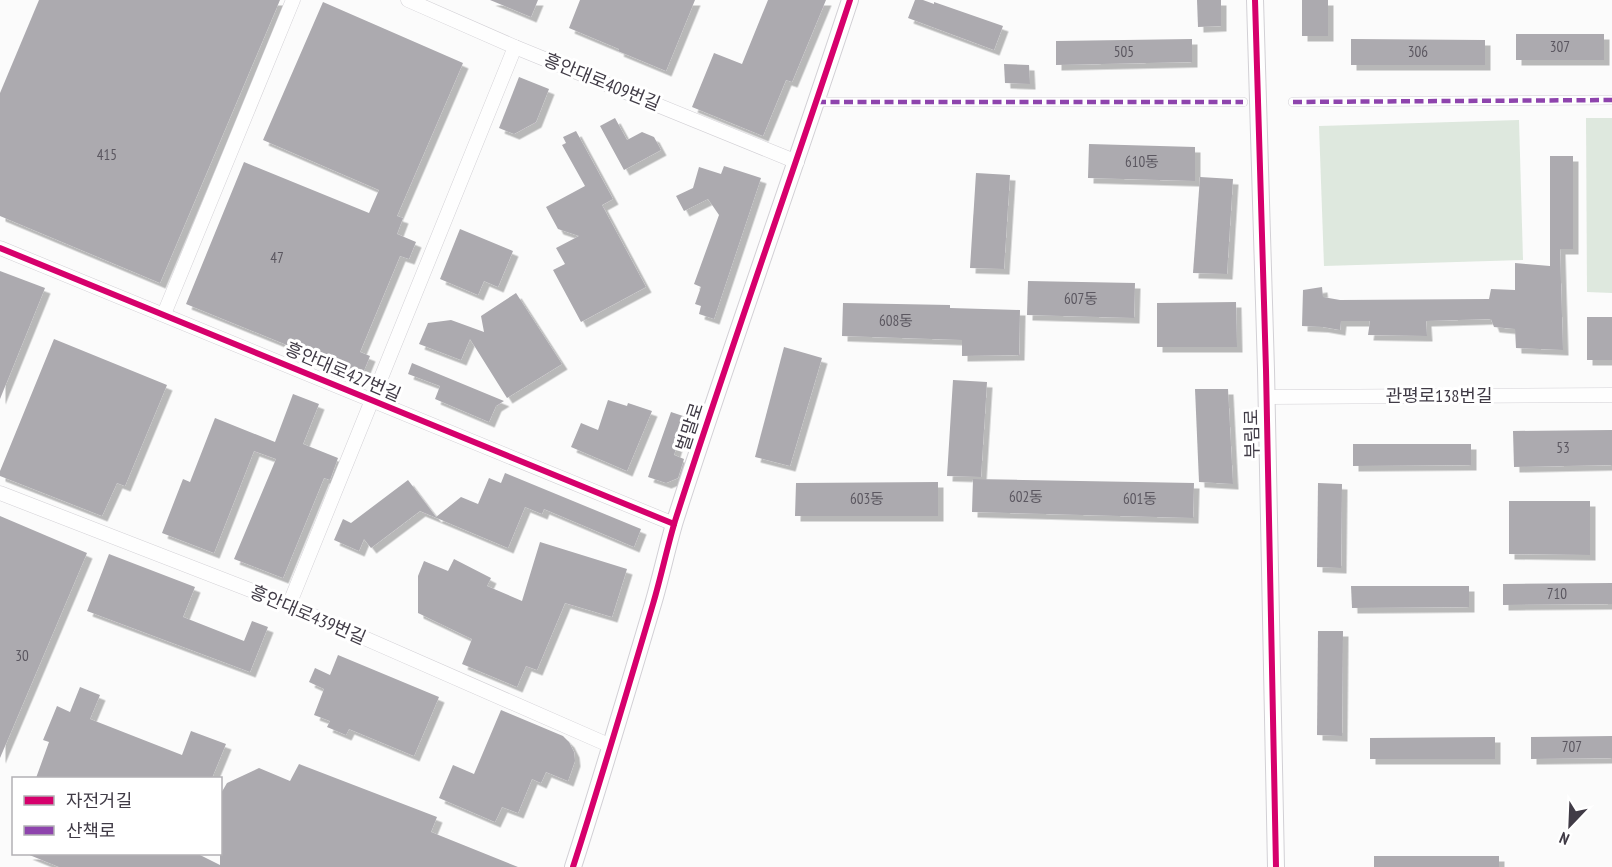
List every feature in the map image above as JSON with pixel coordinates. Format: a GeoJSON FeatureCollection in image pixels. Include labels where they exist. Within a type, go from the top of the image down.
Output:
{"type":"FeatureCollection","features":[{"type":"Feature","properties":{"kind":"street"},"geometry":{"type":"LineString","coordinates":[[164,314],[293,0]]}},
{"type":"Feature","properties":{"kind":"street","name":"흥안대로409번길"},"geometry":{"type":"LineString","coordinates":[[408,0],[515,47],[797,162]]}},
{"type":"Feature","properties":{"kind":"street","name":"벌말로"},"geometry":{"type":"LineString","coordinates":[[573,867],[667,558],[674,524],[850,0]]}},
{"type":"Feature","properties":{"kind":"street","name":"부림로"},"geometry":{"type":"LineString","coordinates":[[1255,0],[1276,867]]}},
{"type":"Feature","properties":{"kind":"street"},"geometry":{"type":"LineString","coordinates":[[289,605],[515,47]]}},
{"type":"Feature","properties":{"kind":"street"},"geometry":{"type":"LineString","coordinates":[[1293,102],[1612,100]]}},
{"type":"Feature","properties":{"kind":"street"},"geometry":{"type":"LineString","coordinates":[[817,102],[1243,102]]}},
{"type":"Feature","properties":{"kind":"street","name":"흥안대로427번길"},"geometry":{"type":"LineString","coordinates":[[0,248],[674,524]]}},
{"type":"Feature","properties":{"kind":"street","name":"관평로138번길"},"geometry":{"type":"LineString","coordinates":[[1266,397],[1612,395]]}},
{"type":"Feature","properties":{"kind":"street","name":"흥안대로439번길"},"geometry":{"type":"LineString","coordinates":[[0,493],[289,605],[611,746]]}},
{"type":"Feature","properties":{"kind":"shaded area"},"geometry":{"type":"Polygon","coordinates":[[[1586,118],[1612,118],[1612,293],[1587,292],[1586,118]]]}},
{"type":"Feature","properties":{"kind":"shaded area"},"geometry":{"type":"Polygon","coordinates":[[[1519,120],[1523,260],[1324,266],[1319,126],[1519,120]]]}},
{"type":"Feature","properties":{"kind":"building"},"geometry":{"type":"Polygon","coordinates":[[[39,0],[280,0],[160,283],[0,216],[0,93],[39,0]]]}},
{"type":"Feature","properties":{"kind":"building"},"geometry":{"type":"Polygon","coordinates":[[[490,0],[538,0],[531,17],[490,0]]]}},
{"type":"Feature","properties":{"kind":"building"},"geometry":{"type":"Polygon","coordinates":[[[580,0],[695,0],[666,71],[569,28],[580,0]]]}},
{"type":"Feature","properties":{"kind":"building"},"geometry":{"type":"Polygon","coordinates":[[[768,0],[826,0],[792,82],[786,80],[763,136],[692,107],[714,53],[742,64],[768,0]]]}},
{"type":"Feature","properties":{"kind":"building"},"geometry":{"type":"Polygon","coordinates":[[[915,0],[934,4],[934,2],[1003,26],[994,50],[908,18],[915,0]]]}},
{"type":"Feature","properties":{"kind":"building"},"geometry":{"type":"Polygon","coordinates":[[[1197,0],[1221,0],[1221,26],[1198,27],[1197,0]]]}},
{"type":"Feature","properties":{"kind":"building"},"geometry":{"type":"Polygon","coordinates":[[[1302,0],[1328,0],[1328,36],[1302,36],[1302,0]]]}},
{"type":"Feature","properties":{"kind":"building"},"geometry":{"type":"Polygon","coordinates":[[[323,2],[463,63],[397,216],[403,218],[397,234],[416,242],[409,259],[400,256],[360,352],[370,356],[363,373],[310,352],[309,354],[186,304],[244,162],[369,213],[379,190],[263,140],[323,2]]]}},
{"type":"Feature","properties":{"kind":"building"},"geometry":{"type":"Polygon","coordinates":[[[1516,34],[1604,34],[1604,60],[1516,60],[1516,34]]]}},
{"type":"Feature","properties":{"kind":"building"},"geometry":{"type":"Polygon","coordinates":[[[1192,39],[1192,62],[1056,65],[1056,41],[1192,39]]]}},
{"type":"Feature","properties":{"kind":"building"},"geometry":{"type":"Polygon","coordinates":[[[1351,39],[1485,40],[1485,65],[1351,65],[1351,39]]]}},
{"type":"Feature","properties":{"kind":"building"},"geometry":{"type":"Polygon","coordinates":[[[1004,64],[1029,65],[1030,84],[1005,83],[1004,64]]]}},
{"type":"Feature","properties":{"kind":"building"},"geometry":{"type":"Polygon","coordinates":[[[519,77],[549,89],[536,122],[514,134],[499,128],[519,77]]]}},
{"type":"Feature","properties":{"kind":"building"},"geometry":{"type":"Polygon","coordinates":[[[615,118],[627,140],[642,132],[654,137],[661,150],[624,170],[600,126],[615,118]]]}},
{"type":"Feature","properties":{"kind":"building"},"geometry":{"type":"Polygon","coordinates":[[[576,131],[613,199],[602,205],[646,287],[581,322],[553,270],[565,264],[556,248],[579,236],[558,229],[546,207],[585,186],[562,145],[566,143],[563,137],[576,131]]]}},
{"type":"Feature","properties":{"kind":"building"},"geometry":{"type":"Polygon","coordinates":[[[1089,144],[1195,147],[1195,181],[1088,178],[1089,144]]]}},
{"type":"Feature","properties":{"kind":"building"},"geometry":{"type":"Polygon","coordinates":[[[1550,156],[1573,156],[1573,249],[1560,249],[1563,350],[1516,348],[1515,329],[1494,327],[1491,319],[1426,321],[1427,336],[1368,335],[1370,321],[1341,321],[1340,330],[1302,326],[1303,290],[1322,287],[1323,297],[1340,300],[1489,299],[1491,289],[1515,290],[1515,263],[1550,266],[1550,156]]]}},
{"type":"Feature","properties":{"kind":"building"},"geometry":{"type":"Polygon","coordinates":[[[724,166],[761,178],[714,319],[699,314],[701,306],[695,304],[701,287],[694,284],[719,215],[708,199],[684,211],[676,196],[693,188],[699,167],[721,174],[724,166]]]}},
{"type":"Feature","properties":{"kind":"building"},"geometry":{"type":"Polygon","coordinates":[[[976,173],[1010,175],[1004,269],[970,268],[976,173]]]}},
{"type":"Feature","properties":{"kind":"building"},"geometry":{"type":"Polygon","coordinates":[[[1200,177],[1233,179],[1227,274],[1193,273],[1200,177]]]}},
{"type":"Feature","properties":{"kind":"building"},"geometry":{"type":"Polygon","coordinates":[[[460,229],[513,251],[498,287],[484,281],[478,295],[440,279],[460,229]]]}},
{"type":"Feature","properties":{"kind":"building"},"geometry":{"type":"Polygon","coordinates":[[[0,271],[45,288],[0,399],[0,271]]]}},
{"type":"Feature","properties":{"kind":"building"},"geometry":{"type":"Polygon","coordinates":[[[1028,281],[1135,283],[1134,318],[1027,315],[1028,281]]]}},
{"type":"Feature","properties":{"kind":"building"},"geometry":{"type":"Polygon","coordinates":[[[516,293],[562,364],[507,398],[470,339],[461,360],[419,344],[428,323],[451,320],[484,332],[481,316],[516,293]]]}},
{"type":"Feature","properties":{"kind":"building"},"geometry":{"type":"Polygon","coordinates":[[[1236,302],[1237,347],[1157,347],[1157,303],[1236,302]]]}},
{"type":"Feature","properties":{"kind":"building"},"geometry":{"type":"Polygon","coordinates":[[[843,303],[950,305],[950,308],[1020,310],[1019,355],[962,356],[962,340],[842,336],[843,303]]]}},
{"type":"Feature","properties":{"kind":"building"},"geometry":{"type":"Polygon","coordinates":[[[1587,317],[1612,317],[1612,360],[1587,360],[1587,317]]]}},
{"type":"Feature","properties":{"kind":"building"},"geometry":{"type":"Polygon","coordinates":[[[54,339],[167,385],[125,486],[117,483],[102,516],[0,476],[0,471],[54,339]]]}},
{"type":"Feature","properties":{"kind":"building"},"geometry":{"type":"Polygon","coordinates":[[[784,347],[822,358],[790,466],[755,457],[784,347]]]}},
{"type":"Feature","properties":{"kind":"building"},"geometry":{"type":"Polygon","coordinates":[[[412,363],[504,401],[496,406],[489,422],[435,399],[440,386],[408,374],[412,363]]]}},
{"type":"Feature","properties":{"kind":"building"},"geometry":{"type":"Polygon","coordinates":[[[953,380],[987,382],[981,477],[947,476],[953,380]]]}},
{"type":"Feature","properties":{"kind":"building"},"geometry":{"type":"Polygon","coordinates":[[[1195,389],[1228,389],[1233,484],[1199,482],[1195,389]]]}},
{"type":"Feature","properties":{"kind":"building"},"geometry":{"type":"Polygon","coordinates":[[[293,394],[319,404],[303,444],[338,458],[330,480],[324,478],[283,578],[234,559],[276,459],[254,451],[214,553],[162,533],[183,479],[190,482],[215,418],[275,442],[293,394]]]}},
{"type":"Feature","properties":{"kind":"building"},"geometry":{"type":"Polygon","coordinates":[[[608,400],[627,406],[628,403],[652,411],[627,471],[571,447],[581,423],[598,430],[608,400]]]}},
{"type":"Feature","properties":{"kind":"building"},"geometry":{"type":"Polygon","coordinates":[[[671,412],[686,417],[674,455],[684,459],[678,478],[666,483],[648,477],[671,412]]]}},
{"type":"Feature","properties":{"kind":"building"},"geometry":{"type":"Polygon","coordinates":[[[1612,430],[1612,465],[1514,467],[1513,431],[1612,430]]]}},
{"type":"Feature","properties":{"kind":"building"},"geometry":{"type":"Polygon","coordinates":[[[1353,444],[1471,444],[1471,465],[1353,466],[1353,444]]]}},
{"type":"Feature","properties":{"kind":"building"},"geometry":{"type":"Polygon","coordinates":[[[505,473],[641,529],[634,547],[544,509],[542,514],[525,507],[508,548],[420,511],[371,548],[364,539],[359,551],[334,540],[343,519],[351,523],[408,480],[436,517],[461,497],[478,504],[489,478],[501,483],[505,473]]]}},
{"type":"Feature","properties":{"kind":"building"},"geometry":{"type":"Polygon","coordinates":[[[973,479],[1194,483],[1193,518],[972,512],[973,479]]]}},
{"type":"Feature","properties":{"kind":"building"},"geometry":{"type":"Polygon","coordinates":[[[938,482],[938,516],[795,516],[796,483],[938,482]]]}},
{"type":"Feature","properties":{"kind":"building"},"geometry":{"type":"Polygon","coordinates":[[[1318,483],[1342,484],[1341,568],[1317,567],[1318,483]]]}},
{"type":"Feature","properties":{"kind":"building"},"geometry":{"type":"Polygon","coordinates":[[[1509,501],[1590,501],[1590,555],[1509,554],[1509,501]]]}},
{"type":"Feature","properties":{"kind":"building"},"geometry":{"type":"Polygon","coordinates":[[[0,516],[87,553],[0,758],[0,516]]]}},
{"type":"Feature","properties":{"kind":"building"},"geometry":{"type":"Polygon","coordinates":[[[540,542],[627,569],[612,617],[565,603],[537,670],[526,666],[517,687],[462,664],[472,639],[418,613],[418,576],[424,561],[448,571],[454,559],[491,578],[487,586],[522,601],[540,542]]]}},
{"type":"Feature","properties":{"kind":"building"},"geometry":{"type":"Polygon","coordinates":[[[109,554],[195,587],[183,617],[244,641],[252,621],[268,627],[250,672],[87,611],[109,554]]]}},
{"type":"Feature","properties":{"kind":"building"},"geometry":{"type":"Polygon","coordinates":[[[1612,583],[1612,604],[1503,605],[1503,584],[1612,583]]]}},
{"type":"Feature","properties":{"kind":"building"},"geometry":{"type":"Polygon","coordinates":[[[1351,586],[1469,586],[1469,607],[1352,608],[1351,586]]]}},
{"type":"Feature","properties":{"kind":"building"},"geometry":{"type":"Polygon","coordinates":[[[1318,631],[1343,631],[1342,736],[1317,735],[1318,631]]]}},
{"type":"Feature","properties":{"kind":"building"},"geometry":{"type":"Polygon","coordinates":[[[338,655],[439,697],[414,756],[349,729],[346,735],[327,727],[330,721],[314,715],[324,689],[309,682],[315,668],[330,675],[338,655]]]}},
{"type":"Feature","properties":{"kind":"building"},"geometry":{"type":"Polygon","coordinates":[[[80,687],[100,695],[90,719],[182,755],[191,731],[226,744],[212,777],[36,777],[49,742],[43,740],[57,706],[70,712],[80,687]]]}},
{"type":"Feature","properties":{"kind":"building"},"geometry":{"type":"Polygon","coordinates":[[[501,710],[563,736],[574,752],[575,761],[568,781],[546,772],[541,783],[532,779],[518,813],[502,807],[495,822],[439,798],[453,765],[474,774],[501,710]]]}},
{"type":"Feature","properties":{"kind":"building"},"geometry":{"type":"Polygon","coordinates":[[[1612,736],[1612,758],[1531,759],[1531,737],[1612,736]]]}},
{"type":"Feature","properties":{"kind":"building"},"geometry":{"type":"Polygon","coordinates":[[[1495,737],[1495,759],[1370,759],[1370,738],[1495,737]]]}},
{"type":"Feature","properties":{"kind":"building"},"geometry":{"type":"Polygon","coordinates":[[[299,764],[437,817],[431,832],[518,867],[59,867],[29,855],[200,855],[220,865],[222,792],[227,783],[259,768],[290,781],[299,764]]]}},
{"type":"Feature","properties":{"kind":"building"},"geometry":{"type":"Polygon","coordinates":[[[1374,856],[1499,856],[1499,867],[1374,867],[1374,856]]]}},
{"type":"Feature","properties":{"kind":"marked path"},"geometry":{"type":"LineString","coordinates":[[1293,102],[1612,100]]}},
{"type":"Feature","properties":{"kind":"marked path"},"geometry":{"type":"LineString","coordinates":[[817,102],[1243,102]]}},
{"type":"Feature","properties":{"kind":"cycle path"},"geometry":{"type":"LineString","coordinates":[[573,867],[653,604],[675,521],[850,0]]}},
{"type":"Feature","properties":{"kind":"cycle path"},"geometry":{"type":"LineString","coordinates":[[1255,0],[1266,370],[1276,867]]}},
{"type":"Feature","properties":{"kind":"cycle path"},"geometry":{"type":"LineString","coordinates":[[0,248],[674,524]]}}]}
